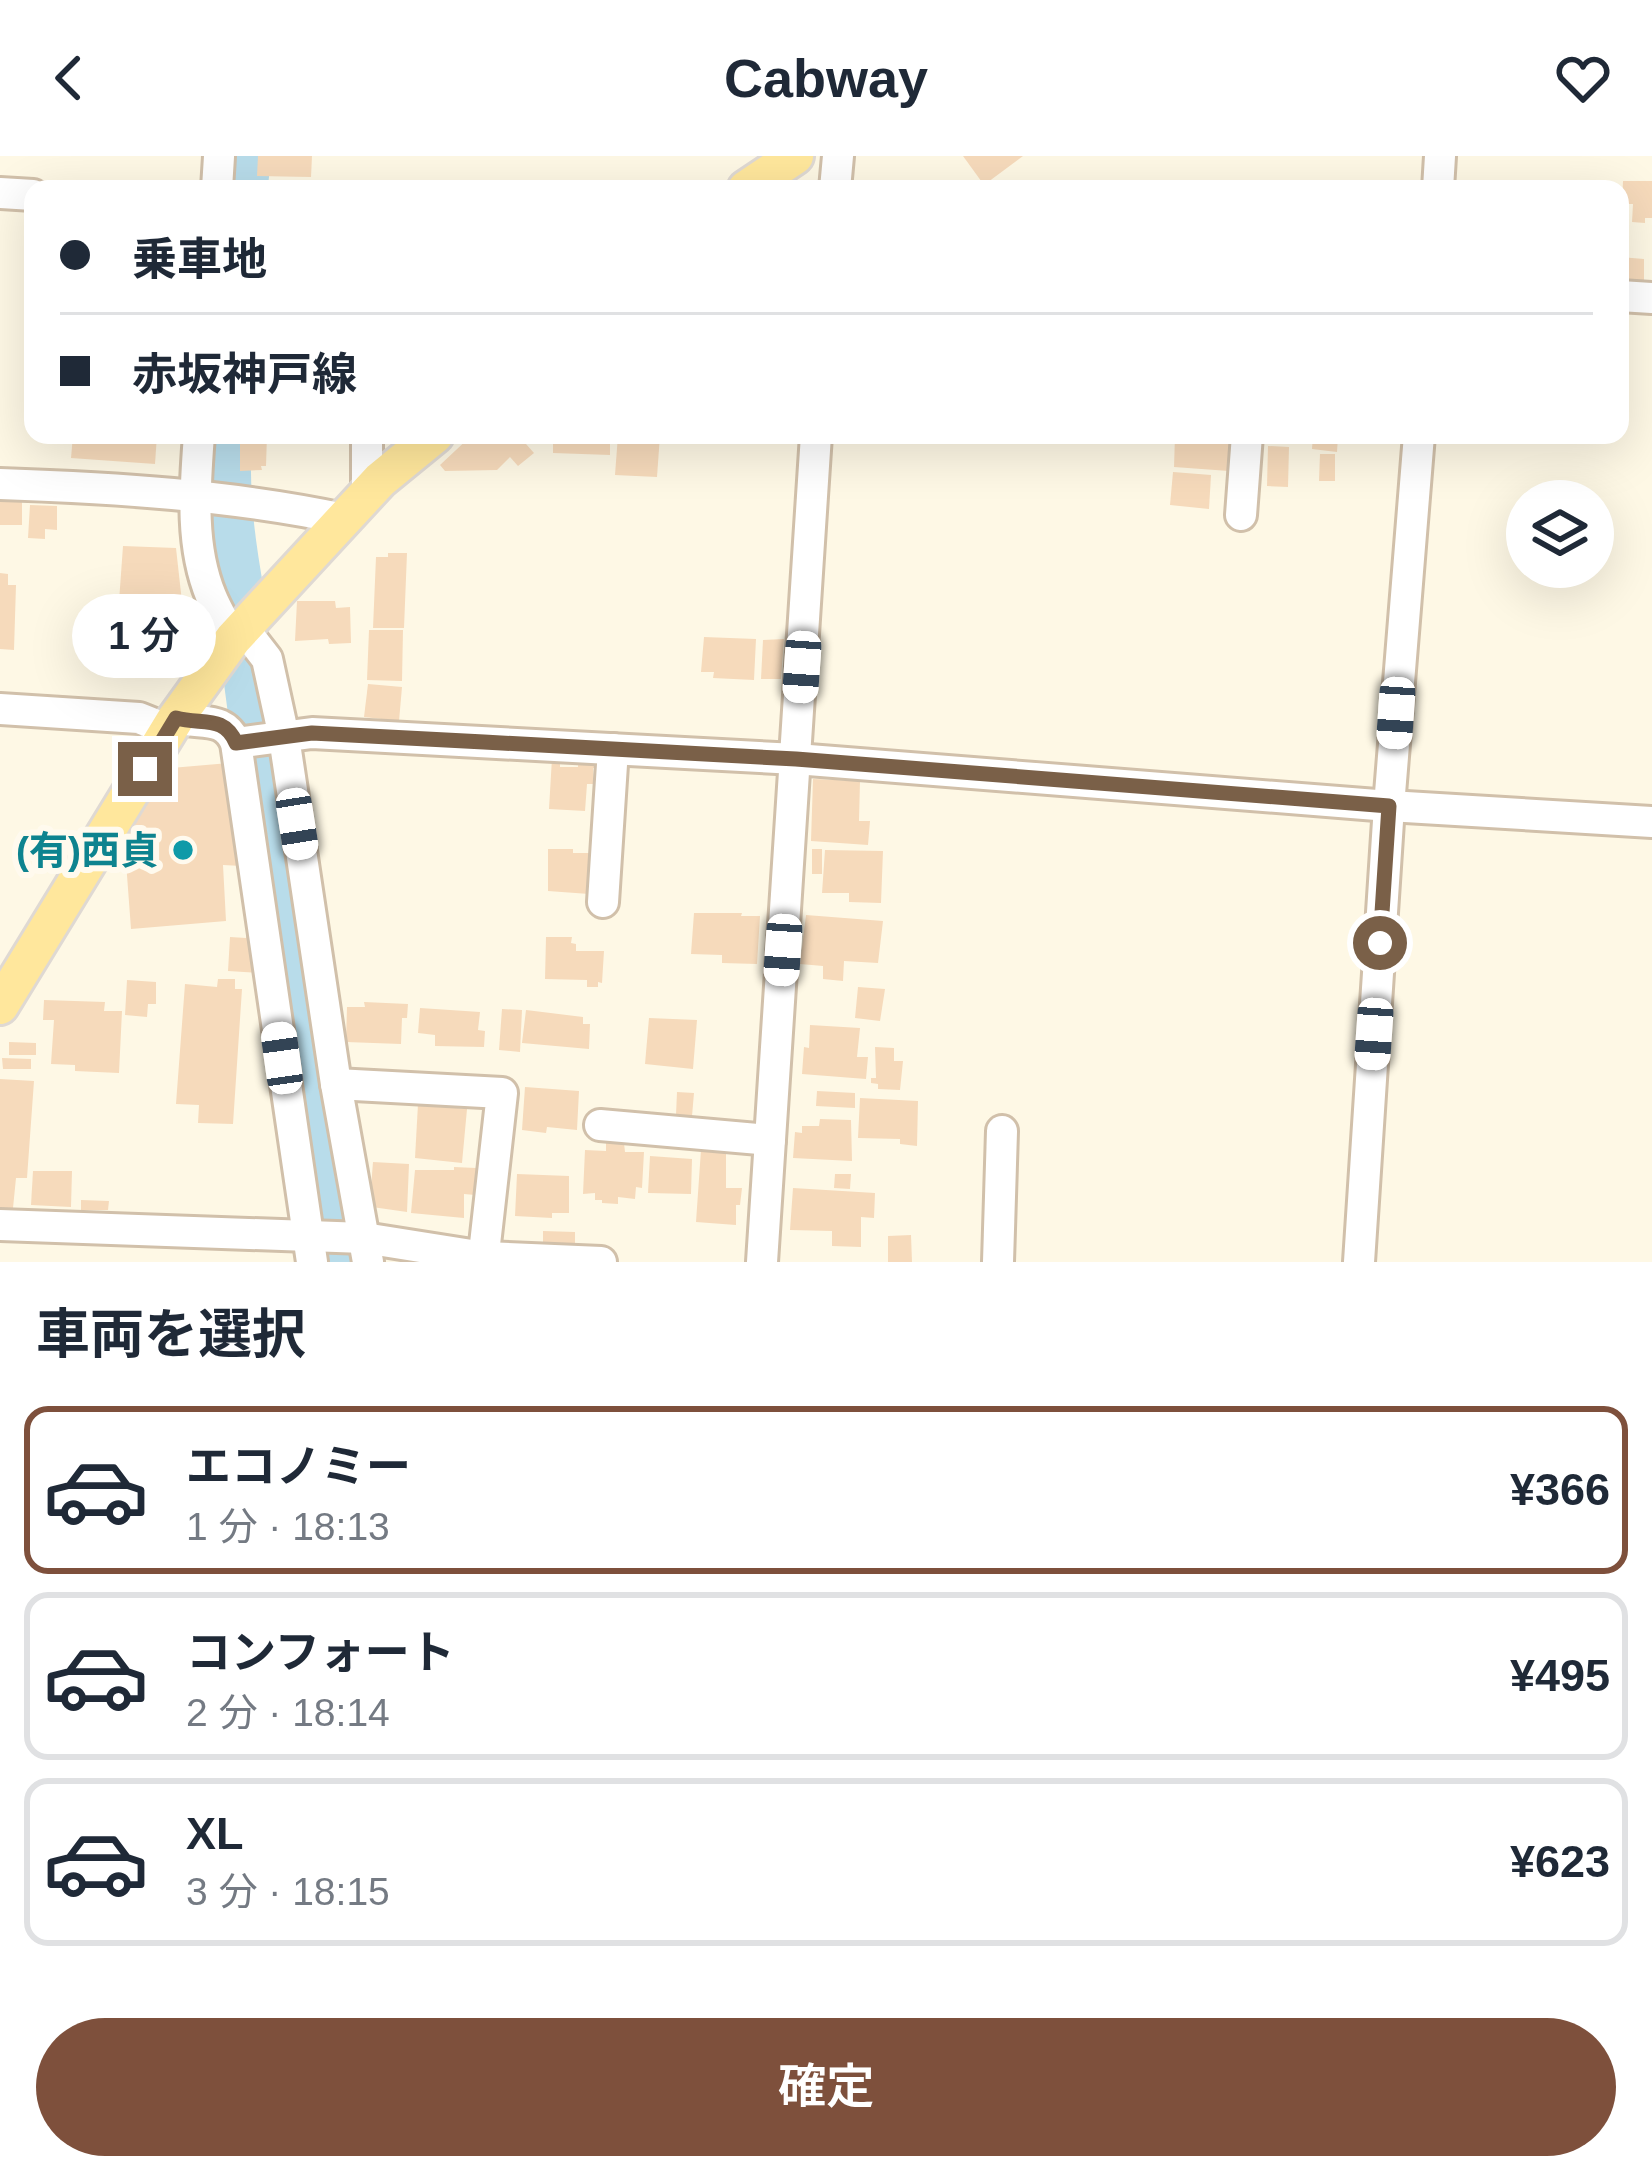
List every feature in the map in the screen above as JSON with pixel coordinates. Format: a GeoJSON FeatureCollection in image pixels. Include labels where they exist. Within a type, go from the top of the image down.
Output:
{"type":"FeatureCollection","features":[{"type":"Feature","properties":{"kind":"main road"},"geometry":{"type":"LineString","coordinates":[[759,180],[795,156]]}},
{"type":"Feature","properties":{"kind":"main road"},"geometry":{"type":"LineString","coordinates":[[0,1006],[172,724],[238,634],[380,480],[424,444]]}},
{"type":"Feature","properties":{"kind":"street"},"geometry":{"type":"LineString","coordinates":[[199,444],[196,538],[210,594],[238,634],[267,659],[260,740],[339,1246]]}},
{"type":"Feature","properties":{"kind":"street"},"geometry":{"type":"LineString","coordinates":[[0,484],[118,488],[196,498],[355,507],[366,444]]}},
{"type":"Feature","properties":{"kind":"street"},"geometry":{"type":"LineString","coordinates":[[762,1262],[815,444]]}},
{"type":"Feature","properties":{"kind":"street"},"geometry":{"type":"LineString","coordinates":[[1241,515],[1246,444]]}},
{"type":"Feature","properties":{"kind":"street"},"geometry":{"type":"LineString","coordinates":[[1358,1262],[1418,444]]}},
{"type":"Feature","properties":{"kind":"street"},"geometry":{"type":"LineString","coordinates":[[0,709],[172,724],[222,723],[260,740],[312,733],[796,759],[1652,822]]}},
{"type":"Feature","properties":{"kind":"street"},"geometry":{"type":"LineString","coordinates":[[260,740],[336,1084],[339,1246]]}},
{"type":"Feature","properties":{"kind":"street"},"geometry":{"type":"LineString","coordinates":[[603,902],[613,749]]}},
{"type":"Feature","properties":{"kind":"street"},"geometry":{"type":"LineString","coordinates":[[336,1084],[502,1093],[483,1260]]}},
{"type":"Feature","properties":{"kind":"street"},"geometry":{"type":"LineString","coordinates":[[600,1125],[770,1140]]}},
{"type":"Feature","properties":{"kind":"street"},"geometry":{"type":"LineString","coordinates":[[998,1262],[1001,1131]]}},
{"type":"Feature","properties":{"kind":"street"},"geometry":{"type":"LineString","coordinates":[[0,1225],[483,1260],[602,1262]]}},
{"type":"Feature","properties":{"kind":"building"},"geometry":{"type":"Polygon","coordinates":[[[258,156],[312,156],[311,177],[257,176],[258,156]]]}},
{"type":"Feature","properties":{"kind":"building"},"geometry":{"type":"Polygon","coordinates":[[[963,156],[1023,156],[991,180],[980,180],[963,156]]]}},
{"type":"Feature","properties":{"kind":"building"},"geometry":{"type":"Polygon","coordinates":[[[1629,181],[1652,181],[1652,218],[1632,222],[1633,204],[1629,204],[1629,181]]]}},
{"type":"Feature","properties":{"kind":"building"},"geometry":{"type":"Polygon","coordinates":[[[1629,258],[1644,259],[1644,282],[1629,281],[1629,258]]]}},
{"type":"Feature","properties":{"kind":"building"},"geometry":{"type":"Polygon","coordinates":[[[72,444],[156,444],[155,464],[71,458],[72,444]]]}},
{"type":"Feature","properties":{"kind":"building"},"geometry":{"type":"Polygon","coordinates":[[[240,444],[267,444],[266,466],[240,471],[240,444]]]}},
{"type":"Feature","properties":{"kind":"building"},"geometry":{"type":"Polygon","coordinates":[[[462,444],[526,444],[534,453],[518,466],[510,457],[497,470],[445,471],[440,465],[462,444]]]}},
{"type":"Feature","properties":{"kind":"building"},"geometry":{"type":"Polygon","coordinates":[[[553,444],[610,444],[610,455],[553,453],[553,444]]]}},
{"type":"Feature","properties":{"kind":"building"},"geometry":{"type":"Polygon","coordinates":[[[617,444],[659,444],[657,477],[615,475],[617,444]]]}},
{"type":"Feature","properties":{"kind":"building"},"geometry":{"type":"Polygon","coordinates":[[[1175,444],[1230,444],[1229,471],[1174,467],[1175,444]]]}},
{"type":"Feature","properties":{"kind":"building"},"geometry":{"type":"Polygon","coordinates":[[[1312,444],[1337,444],[1337,452],[1312,449],[1312,444]]]}},
{"type":"Feature","properties":{"kind":"building"},"geometry":{"type":"Polygon","coordinates":[[[1268,446],[1289,447],[1288,487],[1267,486],[1268,446]]]}},
{"type":"Feature","properties":{"kind":"building"},"geometry":{"type":"Polygon","coordinates":[[[1320,454],[1335,454],[1335,481],[1319,481],[1320,454]]]}},
{"type":"Feature","properties":{"kind":"building"},"geometry":{"type":"Polygon","coordinates":[[[1173,472],[1211,475],[1209,509],[1170,505],[1173,472]]]}},
{"type":"Feature","properties":{"kind":"building"},"geometry":{"type":"Polygon","coordinates":[[[0,499],[22,500],[22,525],[0,525],[0,499]]]}},
{"type":"Feature","properties":{"kind":"building"},"geometry":{"type":"Polygon","coordinates":[[[30,505],[57,506],[57,530],[45,529],[45,539],[28,538],[30,505]]]}},
{"type":"Feature","properties":{"kind":"building"},"geometry":{"type":"Polygon","coordinates":[[[123,546],[176,548],[187,647],[163,647],[162,675],[114,671],[123,546]]]}},
{"type":"Feature","properties":{"kind":"building"},"geometry":{"type":"Polygon","coordinates":[[[388,553],[407,553],[404,628],[373,628],[376,557],[388,557],[388,553]]]}},
{"type":"Feature","properties":{"kind":"building"},"geometry":{"type":"Polygon","coordinates":[[[0,573],[8,574],[8,585],[16,585],[14,650],[0,649],[0,573]]]}},
{"type":"Feature","properties":{"kind":"building"},"geometry":{"type":"Polygon","coordinates":[[[297,601],[335,601],[336,608],[350,607],[351,643],[295,641],[297,601]]]}},
{"type":"Feature","properties":{"kind":"building"},"geometry":{"type":"Polygon","coordinates":[[[90,618],[108,620],[106,644],[87,643],[90,618]]]}},
{"type":"Feature","properties":{"kind":"building"},"geometry":{"type":"Polygon","coordinates":[[[369,630],[403,630],[402,681],[367,680],[369,630]]]}},
{"type":"Feature","properties":{"kind":"building"},"geometry":{"type":"Polygon","coordinates":[[[704,637],[756,639],[754,680],[713,678],[714,672],[701,672],[704,637]]]}},
{"type":"Feature","properties":{"kind":"building"},"geometry":{"type":"Polygon","coordinates":[[[784,639],[781,679],[761,679],[763,640],[784,639]]]}},
{"type":"Feature","properties":{"kind":"building"},"geometry":{"type":"Polygon","coordinates":[[[368,684],[402,687],[399,721],[364,717],[368,684]]]}},
{"type":"Feature","properties":{"kind":"building"},"geometry":{"type":"Polygon","coordinates":[[[552,758],[560,759],[560,767],[578,767],[578,760],[600,761],[600,768],[593,768],[594,784],[587,784],[585,811],[549,809],[552,758]]]}},
{"type":"Feature","properties":{"kind":"building","name":"(有)西貞"},"geometry":{"type":"Polygon","coordinates":[[[229,763],[233,826],[238,826],[242,866],[223,865],[226,921],[131,929],[124,835],[171,768],[229,763]]]}},
{"type":"Feature","properties":{"kind":"building"},"geometry":{"type":"Polygon","coordinates":[[[813,779],[860,781],[859,821],[870,821],[868,845],[811,841],[813,779]]]}},
{"type":"Feature","properties":{"kind":"building"},"geometry":{"type":"Polygon","coordinates":[[[548,849],[591,853],[589,894],[548,891],[548,849]]]}},
{"type":"Feature","properties":{"kind":"building"},"geometry":{"type":"Polygon","coordinates":[[[812,849],[822,849],[822,874],[812,874],[812,849]]]}},
{"type":"Feature","properties":{"kind":"building"},"geometry":{"type":"Polygon","coordinates":[[[825,850],[883,851],[881,903],[849,902],[849,893],[822,893],[825,850]]]}},
{"type":"Feature","properties":{"kind":"building"},"geometry":{"type":"Polygon","coordinates":[[[694,913],[760,916],[757,964],[722,963],[722,955],[691,954],[694,913]]]}},
{"type":"Feature","properties":{"kind":"building"},"geometry":{"type":"Polygon","coordinates":[[[806,915],[883,921],[878,963],[844,961],[843,981],[823,979],[823,966],[800,964],[806,915]]]}},
{"type":"Feature","properties":{"kind":"building"},"geometry":{"type":"Polygon","coordinates":[[[246,932],[253,932],[258,973],[228,971],[230,937],[246,938],[246,932]]]}},
{"type":"Feature","properties":{"kind":"building"},"geometry":{"type":"Polygon","coordinates":[[[546,937],[572,937],[576,951],[604,951],[602,983],[587,987],[587,980],[545,979],[546,937]]]}},
{"type":"Feature","properties":{"kind":"building","name":"(有)西貞"},"geometry":{"type":"Polygon","coordinates":[[[218,979],[235,979],[235,989],[242,989],[233,1124],[198,1123],[199,1105],[176,1104],[185,984],[217,987],[218,979]]]}},
{"type":"Feature","properties":{"kind":"building"},"geometry":{"type":"Polygon","coordinates":[[[127,980],[156,982],[156,1004],[148,1004],[147,1017],[125,1015],[127,980]]]}},
{"type":"Feature","properties":{"kind":"building"},"geometry":{"type":"Polygon","coordinates":[[[858,987],[885,989],[880,1021],[855,1018],[858,987]]]}},
{"type":"Feature","properties":{"kind":"building"},"geometry":{"type":"Polygon","coordinates":[[[44,1000],[105,1002],[104,1011],[122,1011],[119,1073],[75,1071],[75,1065],[51,1064],[54,1020],[43,1020],[44,1000]]]}},
{"type":"Feature","properties":{"kind":"building"},"geometry":{"type":"Polygon","coordinates":[[[364,1002],[408,1004],[401,1044],[346,1042],[347,1007],[365,1007],[364,1002]]]}},
{"type":"Feature","properties":{"kind":"building"},"geometry":{"type":"Polygon","coordinates":[[[420,1008],[480,1012],[478,1030],[485,1031],[484,1047],[435,1046],[435,1035],[418,1033],[420,1008]]]}},
{"type":"Feature","properties":{"kind":"building"},"geometry":{"type":"Polygon","coordinates":[[[502,1009],[522,1010],[520,1052],[499,1050],[502,1009]]]}},
{"type":"Feature","properties":{"kind":"building"},"geometry":{"type":"Polygon","coordinates":[[[526,1010],[583,1017],[583,1024],[590,1024],[589,1049],[522,1043],[526,1010]]]}},
{"type":"Feature","properties":{"kind":"building"},"geometry":{"type":"Polygon","coordinates":[[[649,1018],[697,1020],[693,1069],[645,1064],[649,1018]]]}},
{"type":"Feature","properties":{"kind":"building"},"geometry":{"type":"Polygon","coordinates":[[[810,1025],[860,1028],[857,1057],[868,1057],[866,1079],[802,1074],[810,1025]]]}},
{"type":"Feature","properties":{"kind":"building"},"geometry":{"type":"Polygon","coordinates":[[[9,1042],[36,1043],[36,1055],[9,1055],[9,1042]]]}},
{"type":"Feature","properties":{"kind":"building"},"geometry":{"type":"Polygon","coordinates":[[[875,1047],[894,1048],[894,1061],[903,1061],[900,1090],[878,1089],[878,1084],[871,1083],[876,1078],[875,1047]]]}},
{"type":"Feature","properties":{"kind":"building"},"geometry":{"type":"Polygon","coordinates":[[[2,1058],[31,1059],[31,1069],[3,1069],[2,1058]]]}},
{"type":"Feature","properties":{"kind":"building"},"geometry":{"type":"Polygon","coordinates":[[[0,1079],[34,1081],[27,1178],[16,1178],[13,1208],[0,1208],[0,1079]]]}},
{"type":"Feature","properties":{"kind":"building"},"geometry":{"type":"Polygon","coordinates":[[[525,1087],[579,1091],[577,1130],[522,1130],[525,1087]]]}},
{"type":"Feature","properties":{"kind":"building"},"geometry":{"type":"Polygon","coordinates":[[[817,1091],[855,1093],[855,1108],[816,1106],[817,1091]]]}},
{"type":"Feature","properties":{"kind":"building"},"geometry":{"type":"Polygon","coordinates":[[[677,1092],[694,1093],[692,1116],[676,1115],[677,1092]]]}},
{"type":"Feature","properties":{"kind":"building"},"geometry":{"type":"Polygon","coordinates":[[[860,1098],[918,1101],[917,1146],[900,1144],[900,1139],[858,1138],[860,1098]]]}},
{"type":"Feature","properties":{"kind":"building"},"geometry":{"type":"Polygon","coordinates":[[[418,1104],[467,1109],[462,1163],[415,1158],[418,1104]]]}},
{"type":"Feature","properties":{"kind":"building"},"geometry":{"type":"Polygon","coordinates":[[[820,1119],[851,1120],[852,1161],[793,1158],[795,1132],[802,1133],[802,1126],[819,1126],[820,1119]]]}},
{"type":"Feature","properties":{"kind":"building"},"geometry":{"type":"Polygon","coordinates":[[[606,1142],[624,1143],[625,1152],[644,1152],[642,1188],[636,1187],[635,1199],[618,1197],[618,1204],[602,1203],[595,1200],[595,1193],[583,1194],[585,1150],[606,1151],[606,1142]]]}},
{"type":"Feature","properties":{"kind":"building"},"geometry":{"type":"Polygon","coordinates":[[[701,1150],[726,1152],[726,1188],[742,1188],[736,1225],[696,1222],[701,1150]]]}},
{"type":"Feature","properties":{"kind":"building"},"geometry":{"type":"Polygon","coordinates":[[[650,1156],[692,1159],[691,1194],[648,1193],[650,1156]]]}},
{"type":"Feature","properties":{"kind":"building"},"geometry":{"type":"Polygon","coordinates":[[[373,1162],[409,1164],[407,1212],[372,1207],[373,1162]]]}},
{"type":"Feature","properties":{"kind":"building"},"geometry":{"type":"Polygon","coordinates":[[[476,1168],[475,1195],[464,1194],[464,1218],[411,1213],[415,1170],[476,1168]]]}},
{"type":"Feature","properties":{"kind":"building"},"geometry":{"type":"Polygon","coordinates":[[[33,1171],[72,1171],[71,1207],[31,1205],[33,1171]]]}},
{"type":"Feature","properties":{"kind":"building"},"geometry":{"type":"Polygon","coordinates":[[[517,1174],[569,1176],[569,1213],[552,1213],[552,1218],[515,1216],[517,1174]]]}},
{"type":"Feature","properties":{"kind":"building"},"geometry":{"type":"Polygon","coordinates":[[[835,1174],[851,1174],[850,1189],[834,1188],[835,1174]]]}},
{"type":"Feature","properties":{"kind":"building"},"geometry":{"type":"Polygon","coordinates":[[[793,1188],[875,1193],[874,1218],[861,1217],[861,1247],[832,1246],[832,1231],[790,1230],[793,1188]]]}},
{"type":"Feature","properties":{"kind":"building"},"geometry":{"type":"Polygon","coordinates":[[[81,1200],[109,1201],[108,1210],[81,1210],[81,1200]]]}},
{"type":"Feature","properties":{"kind":"building"},"geometry":{"type":"Polygon","coordinates":[[[543,1231],[575,1232],[575,1251],[543,1249],[543,1231]]]}},
{"type":"Feature","properties":{"kind":"building"},"geometry":{"type":"Polygon","coordinates":[[[911,1235],[912,1262],[888,1262],[888,1236],[911,1235]]]}},
{"type":"Feature","properties":{"kind":"waterway"},"geometry":{"type":"LineString","coordinates":[[242,180],[244,156]]}},
{"type":"Feature","properties":{"kind":"waterway"},"geometry":{"type":"LineString","coordinates":[[225,444],[226,517],[238,598]]}},
{"type":"Feature","properties":{"kind":"waterway"},"geometry":{"type":"LineString","coordinates":[[248,659],[264,781],[315,1031],[343,1262]]}},
{"type":"Feature","properties":{"kind":"place","name":"(有)西貞"},"geometry":{"type":"Point","coordinates":[183,850]}},
{"type":"Feature","properties":{"kind":"route"},"geometry":{"type":"LineString","coordinates":[[145,769],[176,718],[222,723],[236,743],[312,733],[796,759],[1389,806],[1380,943]]}}]}
